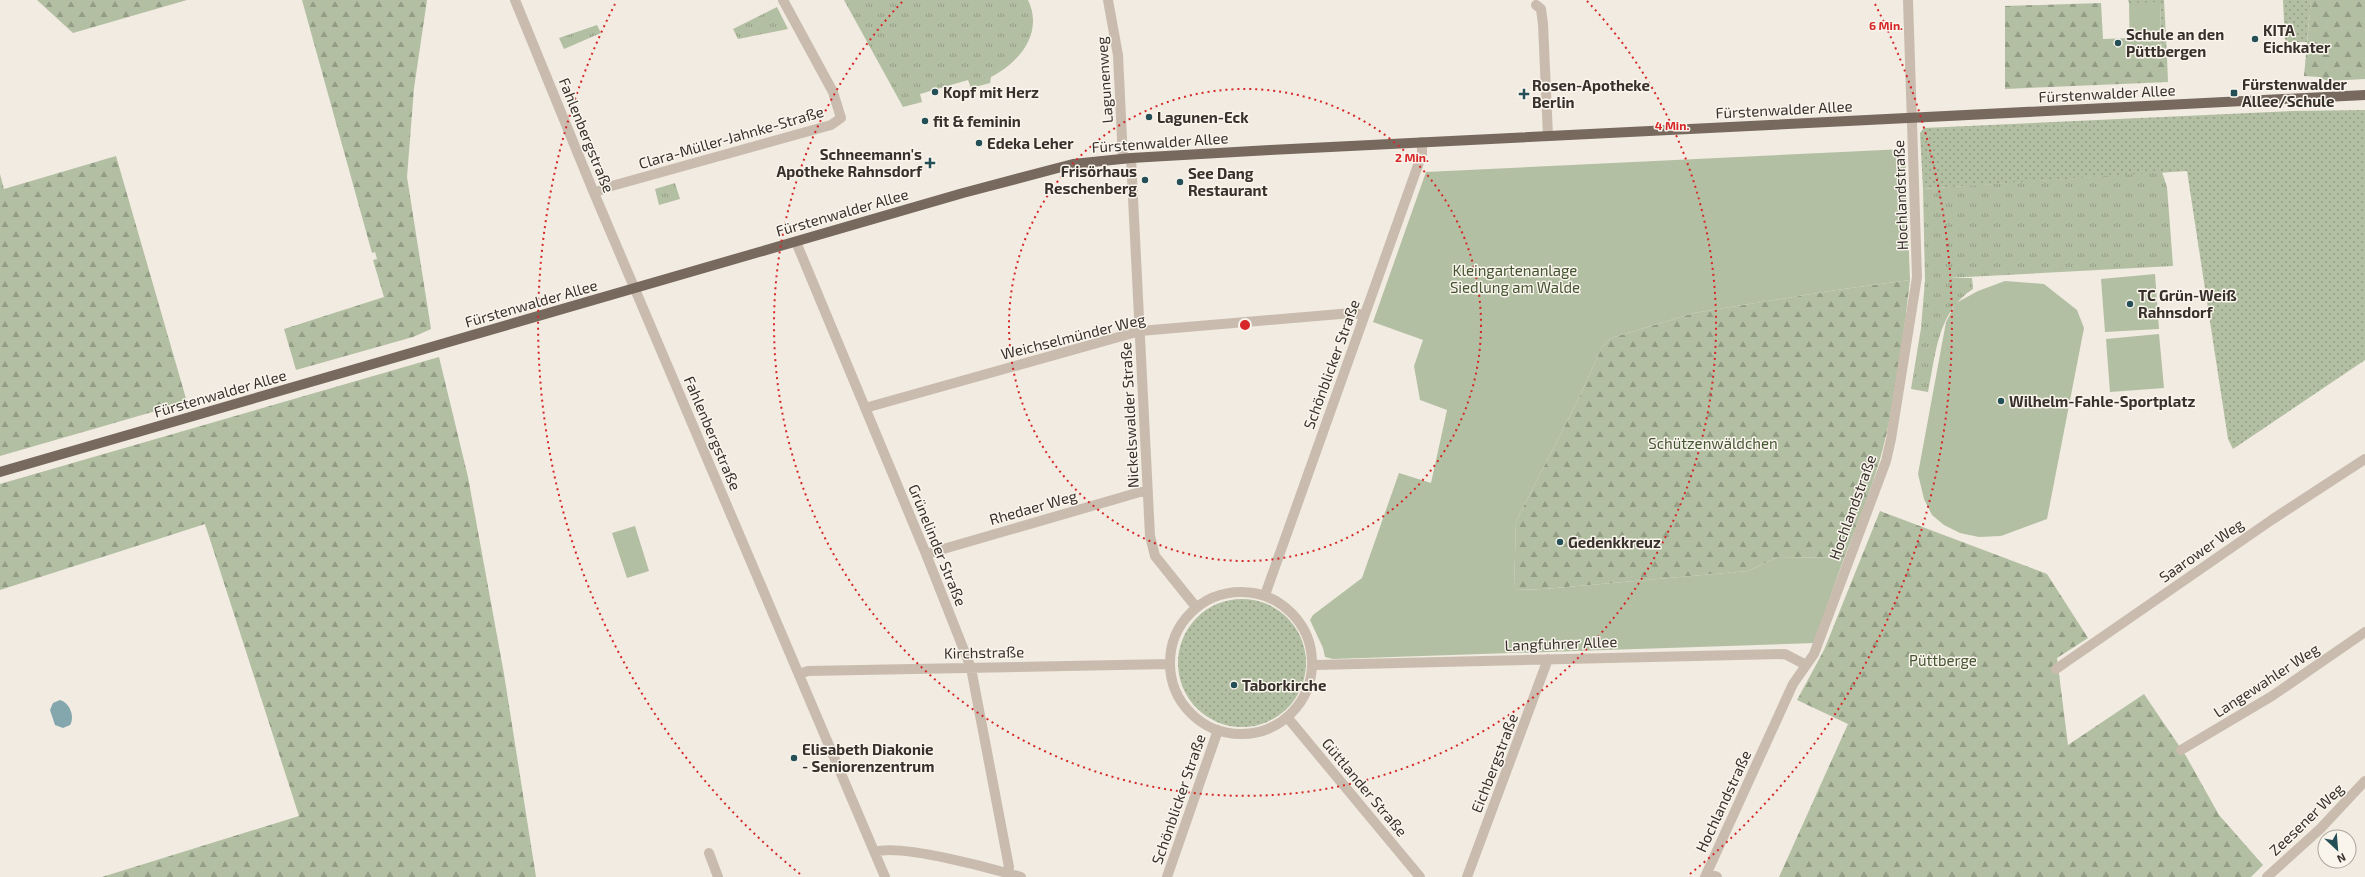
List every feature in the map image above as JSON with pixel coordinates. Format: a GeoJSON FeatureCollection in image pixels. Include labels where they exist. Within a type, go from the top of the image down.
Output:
{"type":"FeatureCollection","features":[{"type":"Feature","properties":{"kind":"main road","name":"Fürstenwalder Allee"},"geometry":{"type":"LineString","coordinates":[[0,472],[1013,179],[1073,164],[1127,159],[1422,142],[2365,95]]}},
{"type":"Feature","properties":{"kind":"street","name":"Fahlenbergstraße"},"geometry":{"type":"LineString","coordinates":[[515,0],[634,288],[885,877]]}},
{"type":"Feature","properties":{"kind":"street","name":"Clara-Müller-Jahnke-Straße"},"geometry":{"type":"LineString","coordinates":[[594,193],[831,125],[841,118],[833,92],[783,0]]}},
{"type":"Feature","properties":{"kind":"street","name":"Lagunenweg"},"geometry":{"type":"LineString","coordinates":[[1108,0],[1118,55],[1127,159]]}},
{"type":"Feature","properties":{"kind":"street","name":"Hochlandstraße"},"geometry":{"type":"LineString","coordinates":[[1706,875],[1793,684],[1817,646],[1886,461],[1891,439],[1917,277],[1908,0]]}},
{"type":"Feature","properties":{"kind":"street"},"geometry":{"type":"LineString","coordinates":[[1536,5],[1541,10],[1543,24],[1548,136]]}},
{"type":"Feature","properties":{"kind":"street","name":"Schönblicker Straße"},"geometry":{"type":"LineString","coordinates":[[1265,595],[1422,154],[1422,142]]}},
{"type":"Feature","properties":{"kind":"street","name":"Nickelswalder Straße"},"geometry":{"type":"LineString","coordinates":[[1127,159],[1140,332],[1150,536],[1155,556],[1196,607]]}},
{"type":"Feature","properties":{"kind":"street","name":"Grünelinder Straße"},"geometry":{"type":"LineString","coordinates":[[796,242],[926,554],[971,668],[1009,867],[1008,873]]}},
{"type":"Feature","properties":{"kind":"street","name":"Weichselmünder Weg"},"geometry":{"type":"LineString","coordinates":[[865,408],[1140,332],[1352,312],[1364,315]]}},
{"type":"Feature","properties":{"kind":"street","name":"Saarower Weg"},"geometry":{"type":"LineString","coordinates":[[2056,669],[2273,519],[2365,459]]}},
{"type":"Feature","properties":{"kind":"street","name":"Rhedaer Weg"},"geometry":{"type":"LineString","coordinates":[[926,554],[1140,492],[1148,492]]}},
{"type":"Feature","properties":{"kind":"street","name":"Schönblicker Straße"},"geometry":{"type":"LineString","coordinates":[[1233,592],[1248,592],[1265,595],[1280,602],[1293,614],[1304,628],[1310,644],[1314,665],[1305,694],[1287,717],[1260,731],[1234,734],[1218,730],[1203,723],[1191,713],[1181,700],[1174,685],[1170,664],[1177,635],[1196,607],[1219,595],[1233,592]]}},
{"type":"Feature","properties":{"kind":"street","name":"Langewahler Weg"},"geometry":{"type":"LineString","coordinates":[[2181,750],[2266,700],[2365,632]]}},
{"type":"Feature","properties":{"kind":"street","name":"Langfuhrer Allee"},"geometry":{"type":"LineString","coordinates":[[1314,665],[1548,658],[1786,654],[1806,665]]}},
{"type":"Feature","properties":{"kind":"street","name":"Eichbergstraße"},"geometry":{"type":"LineString","coordinates":[[1467,877],[1548,658]]}},
{"type":"Feature","properties":{"kind":"street","name":"Kirchstraße"},"geometry":{"type":"LineString","coordinates":[[799,674],[808,671],[1170,664]]}},
{"type":"Feature","properties":{"kind":"street","name":"Güttlander Straße"},"geometry":{"type":"LineString","coordinates":[[1287,717],[1420,877]]}},
{"type":"Feature","properties":{"kind":"street","name":"Schönblicker Straße"},"geometry":{"type":"LineString","coordinates":[[1167,877],[1218,730]]}},
{"type":"Feature","properties":{"kind":"street","name":"Zeesener Weg"},"geometry":{"type":"LineString","coordinates":[[2267,877],[2320,829],[2365,781]]}},
{"type":"Feature","properties":{"kind":"street"},"geometry":{"type":"LineString","coordinates":[[874,852],[880,850],[901,851],[972,864],[1021,877]]}},
{"type":"Feature","properties":{"kind":"street"},"geometry":{"type":"LineString","coordinates":[[709,853],[718,877]]}},
{"type":"Feature","properties":{"kind":"street"},"geometry":{"type":"LineString","coordinates":[[1706,875],[1717,877]]}},
{"type":"Feature","properties":{"kind":"green space"},"geometry":{"type":"Polygon","coordinates":[[[37,0],[187,0],[73,33],[37,0]]]}},
{"type":"Feature","properties":{"kind":"green space"},"geometry":{"type":"Polygon","coordinates":[[[302,0],[427,0],[414,88],[407,177],[431,329],[413,337],[296,370],[284,329],[384,297],[373,260],[377,259],[375,252],[372,253],[302,0]]]}},
{"type":"Feature","properties":{"kind":"green space"},"geometry":{"type":"Polygon","coordinates":[[[844,0],[1028,0],[1032,12],[1033,24],[1031,35],[1026,46],[1011,64],[991,77],[990,83],[971,88],[968,80],[920,94],[922,102],[903,107],[844,0]]]}},
{"type":"Feature","properties":{"kind":"green space"},"geometry":{"type":"Polygon","coordinates":[[[2128,0],[2164,0],[2167,57],[2162,58],[2160,3],[2129,3],[2128,0]]]}},
{"type":"Feature","properties":{"kind":"green space"},"geometry":{"type":"Polygon","coordinates":[[[2283,0],[2311,0],[2307,42],[2285,42],[2283,0]]]}},
{"type":"Feature","properties":{"kind":"green space"},"geometry":{"type":"Polygon","coordinates":[[[2311,0],[2365,0],[2365,79],[2327,81],[2319,77],[2304,76],[2311,0]]]}},
{"type":"Feature","properties":{"kind":"green space"},"geometry":{"type":"Polygon","coordinates":[[[2160,2],[2162,58],[2130,59],[2129,3],[2160,2]]]}},
{"type":"Feature","properties":{"kind":"green space"},"geometry":{"type":"Polygon","coordinates":[[[2101,3],[2103,39],[2130,38],[2131,59],[2167,57],[2168,82],[2005,89],[2005,6],[2101,3]]]}},
{"type":"Feature","properties":{"kind":"green space"},"geometry":{"type":"Polygon","coordinates":[[[777,7],[788,29],[738,39],[733,29],[777,7]]]}},
{"type":"Feature","properties":{"kind":"green space"},"geometry":{"type":"Polygon","coordinates":[[[597,25],[601,33],[564,49],[559,38],[597,25]]]}},
{"type":"Feature","properties":{"kind":"green space"},"geometry":{"type":"Polygon","coordinates":[[[2365,110],[2365,360],[2233,449],[2228,439],[2187,171],[1923,189],[1920,133],[1924,128],[2293,111],[2365,110]]]}},
{"type":"Feature","properties":{"kind":"green space","name":"Kleingartenanlage Siedlung am Walde"},"geometry":{"type":"Polygon","coordinates":[[[1905,149],[1910,280],[1836,290],[1694,313],[1611,338],[1602,347],[1578,400],[1516,521],[1514,590],[1544,589],[1748,571],[1778,557],[1844,558],[1814,643],[1333,659],[1325,657],[1323,648],[1310,620],[1313,615],[1362,578],[1399,473],[1431,483],[1447,410],[1420,400],[1414,366],[1423,340],[1373,322],[1426,172],[1905,149]]]}},
{"type":"Feature","properties":{"kind":"green space"},"geometry":{"type":"Polygon","coordinates":[[[116,156],[187,402],[0,456],[0,174],[4,189],[116,156]]]}},
{"type":"Feature","properties":{"kind":"green space"},"geometry":{"type":"Polygon","coordinates":[[[2162,172],[2167,187],[2173,266],[1948,278],[1972,278],[1973,289],[1961,298],[1952,309],[1945,322],[1936,349],[1928,392],[1911,389],[1921,328],[1925,280],[1923,189],[2162,172]]]}},
{"type":"Feature","properties":{"kind":"green space"},"geometry":{"type":"Polygon","coordinates":[[[675,183],[680,199],[659,205],[655,189],[675,183]]]}},
{"type":"Feature","properties":{"kind":"green space","name":"TC Grün-Weiß Rahnsdorf"},"geometry":{"type":"Polygon","coordinates":[[[2155,274],[2159,329],[2105,332],[2101,279],[2155,274]]]}},
{"type":"Feature","properties":{"kind":"green space","name":"Schützenwäldchen"},"geometry":{"type":"Polygon","coordinates":[[[1910,280],[1892,410],[1874,479],[1844,558],[1778,557],[1748,571],[1544,589],[1514,590],[1516,521],[1578,400],[1602,347],[1611,338],[1694,313],[1836,290],[1910,280]]]}},
{"type":"Feature","properties":{"kind":"green space","name":"Wilhelm-Fahle-Sportplatz"},"geometry":{"type":"Polygon","coordinates":[[[2005,281],[2044,284],[2077,310],[2084,328],[2047,519],[2001,536],[1979,537],[1960,533],[1944,525],[1932,515],[1924,499],[1918,474],[1946,322],[1956,303],[1978,291],[2005,281]]]}},
{"type":"Feature","properties":{"kind":"green space","name":"TC Grün-Weiß Rahnsdorf"},"geometry":{"type":"Polygon","coordinates":[[[2159,334],[2164,388],[2110,392],[2106,339],[2159,334]]]}},
{"type":"Feature","properties":{"kind":"green space"},"geometry":{"type":"Polygon","coordinates":[[[439,357],[468,477],[504,674],[536,877],[102,877],[299,816],[205,524],[0,590],[0,484],[439,357]]]}},
{"type":"Feature","properties":{"kind":"green space","name":"Püttberge"},"geometry":{"type":"Polygon","coordinates":[[[1880,511],[2047,574],[2088,638],[2057,658],[2068,745],[2144,694],[2186,756],[2219,815],[2263,865],[2251,877],[1779,877],[1848,724],[1797,700],[1824,650],[1880,511]]]}},
{"type":"Feature","properties":{"kind":"green space"},"geometry":{"type":"Polygon","coordinates":[[[635,526],[649,571],[627,578],[612,533],[635,526]]]}},
{"type":"Feature","properties":{"kind":"green space"},"geometry":{"type":"Polygon","coordinates":[[[1236,599],[1248,599],[1267,603],[1288,617],[1302,638],[1306,663],[1302,688],[1288,709],[1267,723],[1248,727],[1236,727],[1217,723],[1196,709],[1182,688],[1178,669],[1178,657],[1182,638],[1196,617],[1217,603],[1236,599]]]}},
{"type":"Feature","properties":{"kind":"water"},"geometry":{"type":"Polygon","coordinates":[[[60,700],[69,707],[72,714],[70,725],[63,728],[55,725],[50,710],[53,703],[60,700]]]}},
{"type":"Feature","properties":{"kind":"place","name":"KITA Eichkater"},"geometry":{"type":"Point","coordinates":[2255,39]}},
{"type":"Feature","properties":{"kind":"place","name":"Schule an den Püttbergen"},"geometry":{"type":"Point","coordinates":[2118,43]}},
{"type":"Feature","properties":{"kind":"place","name":"Kopf mit Herz"},"geometry":{"type":"Point","coordinates":[935,92]}},
{"type":"Feature","properties":{"kind":"place","name":"Fürstenwalder Allee/Schule"},"geometry":{"type":"Point","coordinates":[2234,93]}},
{"type":"Feature","properties":{"kind":"place","name":"Rosen-Apotheke Berlin"},"geometry":{"type":"Point","coordinates":[1524,94]}},
{"type":"Feature","properties":{"kind":"place","name":"Lagunen-Eck"},"geometry":{"type":"Point","coordinates":[1149,117]}},
{"type":"Feature","properties":{"kind":"place","name":"fit & feminin"},"geometry":{"type":"Point","coordinates":[925,121]}},
{"type":"Feature","properties":{"kind":"place","name":"Edeka Leher"},"geometry":{"type":"Point","coordinates":[979,143]}},
{"type":"Feature","properties":{"kind":"place","name":"Schneemann's Apotheke Rahnsdorf"},"geometry":{"type":"Point","coordinates":[930,163]}},
{"type":"Feature","properties":{"kind":"place","name":"Frisörhaus Reschenberg"},"geometry":{"type":"Point","coordinates":[1145,180]}},
{"type":"Feature","properties":{"kind":"place","name":"See Dang Restaurant"},"geometry":{"type":"Point","coordinates":[1180,182]}},
{"type":"Feature","properties":{"kind":"place","name":"TC Grün-Weiß Rahnsdorf"},"geometry":{"type":"Point","coordinates":[2130,304]}},
{"type":"Feature","properties":{"kind":"place","name":"Wilhelm-Fahle-Sportplatz"},"geometry":{"type":"Point","coordinates":[2001,401]}},
{"type":"Feature","properties":{"kind":"place","name":"Gedenkkreuz"},"geometry":{"type":"Point","coordinates":[1560,542]}},
{"type":"Feature","properties":{"kind":"place","name":"Taborkirche"},"geometry":{"type":"Point","coordinates":[1234,685]}},
{"type":"Feature","properties":{"kind":"place","name":"Elisabeth Diakonie - Seniorenzentrum"},"geometry":{"type":"Point","coordinates":[794,758]}}]}
